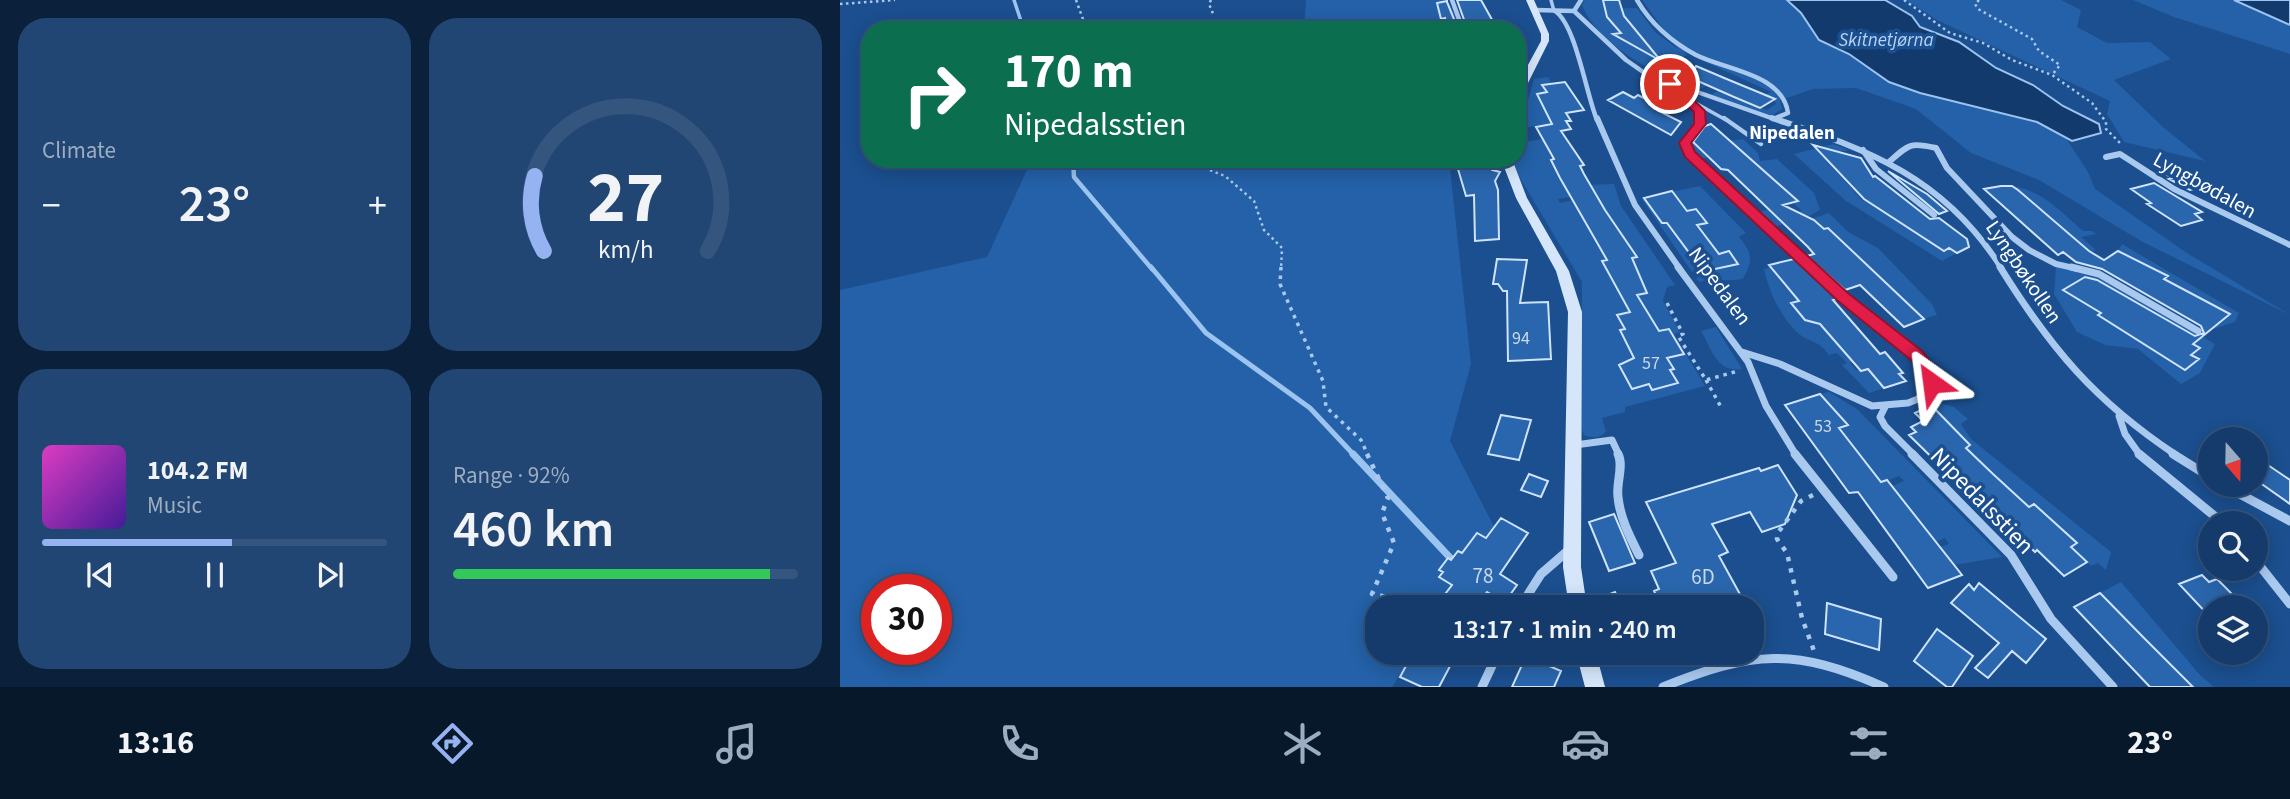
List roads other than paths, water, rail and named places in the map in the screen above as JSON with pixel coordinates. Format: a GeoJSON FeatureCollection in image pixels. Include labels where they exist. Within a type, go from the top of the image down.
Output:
{"type":"FeatureCollection","features":[{"type":"Feature","properties":{"kind":"street"},"geometry":{"type":"LineString","coordinates":[[1451,0],[1459,21]]}},
{"type":"Feature","properties":{"kind":"street"},"geometry":{"type":"LineString","coordinates":[[1526,78],[1545,41],[1536,10],[1530,0]]}},
{"type":"Feature","properties":{"kind":"street"},"geometry":{"type":"LineString","coordinates":[[1536,10],[1574,11],[1581,0]]}},
{"type":"Feature","properties":{"kind":"street"},"geometry":{"type":"LineString","coordinates":[[1637,0],[1645,15],[1659,30],[1693,53],[1767,83],[1782,93],[1788,104],[1788,113],[1782,118],[1766,118]]}},
{"type":"Feature","properties":{"kind":"street","name":"Nipedalen"},"geometry":{"type":"LineString","coordinates":[[1555,10],[1561,15],[1574,43],[1594,110],[1635,205],[1710,313],[1741,352],[1751,368],[1766,406],[1791,449],[1893,577]]}},
{"type":"Feature","properties":{"kind":"street","name":"Lyngbøkollen"},"geometry":{"type":"LineString","coordinates":[[1574,11],[1623,58],[1647,74],[1766,118],[1860,148],[1889,162],[1936,193],[1962,215],[1992,251],[2042,332],[2119,415],[2198,469]]}},
{"type":"Feature","properties":{"kind":"street"},"geometry":{"type":"LineString","coordinates":[[1670,84],[1692,101],[1700,117],[1700,124],[1685,143],[1690,154],[1843,297],[1925,364],[1931,373],[1930,388],[1908,403],[1885,407],[1859,401],[1780,364],[1741,352]]}},
{"type":"Feature","properties":{"kind":"street","name":"Lyngbøkollen"},"geometry":{"type":"LineString","coordinates":[[1889,162],[1906,146],[1914,143],[1936,148],[1947,168],[1986,206],[2012,237],[2029,250],[2056,264],[2099,274],[2198,331]]}},
{"type":"Feature","properties":{"kind":"street"},"geometry":{"type":"LineString","coordinates":[[1860,148],[1870,156],[1877,169],[1934,215]]}},
{"type":"Feature","properties":{"kind":"street","name":"Lyngbødalen"},"geometry":{"type":"LineString","coordinates":[[2106,157],[2120,154],[2174,189],[2290,246]]}},
{"type":"Feature","properties":{"kind":"street"},"geometry":{"type":"LineString","coordinates":[[1509,168],[1513,181],[1558,257],[1572,291],[1575,312],[1572,548],[1577,595]]}},
{"type":"Feature","properties":{"kind":"street","name":"Nipedalsstien"},"geometry":{"type":"LineString","coordinates":[[1885,407],[1880,417],[1885,426],[2011,555],[2051,619],[2113,687]]}},
{"type":"Feature","properties":{"kind":"street","name":"Lyngbøkollen"},"geometry":{"type":"LineString","coordinates":[[2119,415],[2121,426],[2135,451],[2208,511]]}},
{"type":"Feature","properties":{"kind":"street"},"geometry":{"type":"LineString","coordinates":[[1573,445],[1612,440],[1622,461],[1617,475],[1620,516],[1639,555]]}},
{"type":"Feature","properties":{"kind":"street"},"geometry":{"type":"LineString","coordinates":[[2245,497],[2290,521]]}},
{"type":"Feature","properties":{"kind":"street"},"geometry":{"type":"LineString","coordinates":[[1525,595],[1540,573],[1572,548]]}},
{"type":"Feature","properties":{"kind":"street"},"geometry":{"type":"LineString","coordinates":[[2268,576],[2290,604]]}},
{"type":"Feature","properties":{"kind":"street"},"geometry":{"type":"LineString","coordinates":[[1663,687],[1733,661],[1786,655],[1818,662],[1884,687]]}},
{"type":"Feature","properties":{"kind":"street"},"geometry":{"type":"LineString","coordinates":[[1482,687],[1492,665]]}},
{"type":"Feature","properties":{"kind":"street"},"geometry":{"type":"LineString","coordinates":[[1589,665],[1595,687]]}},
{"type":"Feature","properties":{"kind":"lane","name":"Nipedalen"},"geometry":{"type":"LineString","coordinates":[[1551,0],[1555,10]]}},
{"type":"Feature","properties":{"kind":"lane"},"geometry":{"type":"LineString","coordinates":[[1692,101],[1710,109],[1761,144]]}},
{"type":"Feature","properties":{"kind":"water","name":"Skitnetjørna"},"geometry":{"type":"Polygon","coordinates":[[[1787,0],[1885,0],[1912,16],[1920,27],[1959,42],[1996,68],[2033,85],[2063,106],[2099,124],[2101,133],[2072,141],[2037,122],[1920,93],[1889,82],[1849,54],[1819,40],[1801,13],[1787,0]]]}},
{"type":"Feature","properties":{"kind":"water"},"geometry":{"type":"Polygon","coordinates":[[[2234,0],[2290,0],[2290,25],[2234,0]]]}},
{"type":"Feature","properties":{"kind":"waterway"},"geometry":{"type":"LineString","coordinates":[[1014,0],[1021,21]]}},
{"type":"Feature","properties":{"kind":"waterway"},"geometry":{"type":"LineString","coordinates":[[1074,168],[1074,177],[1152,269]]}},
{"type":"Feature","properties":{"kind":"waterway"},"geometry":{"type":"LineString","coordinates":[[1151,267],[1206,333],[1310,408],[1354,455]]}},
{"type":"Feature","properties":{"kind":"waterway"},"geometry":{"type":"LineString","coordinates":[[1353,454],[1456,564]]}},
{"type":"Feature","properties":{"kind":"district","name":"Nipedalen"},"geometry":{"type":"Point","coordinates":[1792,133]}}]}
